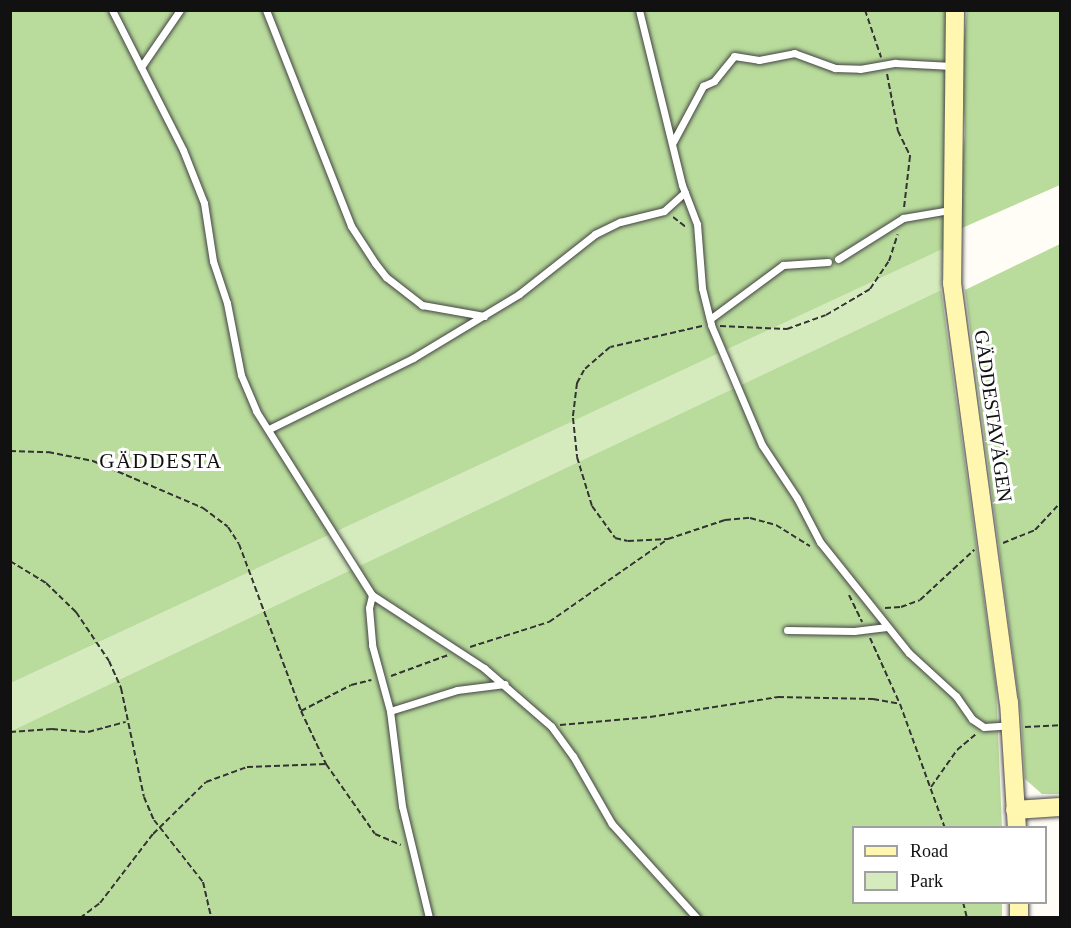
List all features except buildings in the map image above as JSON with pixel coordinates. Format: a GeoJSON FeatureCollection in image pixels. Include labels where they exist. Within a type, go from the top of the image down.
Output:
{"type":"FeatureCollection","features":[{"type":"Feature","properties":{"kind":"street","name":"GÄDDESTAVÄGEN"},"geometry":{"type":"LineString","coordinates":[[955,10],[950,210],[952,283],[1010,725],[1016,819]]}},
{"type":"Feature","properties":{"kind":"street"},"geometry":{"type":"LineString","coordinates":[[1016,819],[1060,807]]}},
{"type":"Feature","properties":{"kind":"lane"},"geometry":{"type":"LineString","coordinates":[[112,10],[183,150],[204,202],[213,261],[227,303],[242,375],[256,411],[372,595],[505,684],[551,726],[573,756],[612,824],[697,918]]}},
{"type":"Feature","properties":{"kind":"lane"},"geometry":{"type":"LineString","coordinates":[[141,67],[180,10]]}},
{"type":"Feature","properties":{"kind":"lane"},"geometry":{"type":"LineString","coordinates":[[266,10],[351,226],[375,262],[386,277],[422,305],[484,316]]}},
{"type":"Feature","properties":{"kind":"lane"},"geometry":{"type":"LineString","coordinates":[[639,10],[685,192],[700,241],[702,288],[710,322],[762,445],[797,498],[820,542],[870,608],[961,702],[972,719],[988,726],[1010,725]]}},
{"type":"Feature","properties":{"kind":"lane"},"geometry":{"type":"LineString","coordinates":[[673,142],[703,86],[714,81],[734,56],[759,60],[794,53],[835,68],[884,66],[895,63],[952,66]]}},
{"type":"Feature","properties":{"kind":"lane"},"geometry":{"type":"LineString","coordinates":[[269,429],[366,384],[484,316],[601,230],[664,211],[685,192]]}},
{"type":"Feature","properties":{"kind":"lane"},"geometry":{"type":"LineString","coordinates":[[838,259],[903,218],[950,210]]}},
{"type":"Feature","properties":{"kind":"lane"},"geometry":{"type":"LineString","coordinates":[[710,322],[783,265],[828,262]]}},
{"type":"Feature","properties":{"kind":"lane"},"geometry":{"type":"LineString","coordinates":[[372,595],[369,624],[390,711],[402,806],[414,846],[429,918]]}},
{"type":"Feature","properties":{"kind":"lane"},"geometry":{"type":"LineString","coordinates":[[787,630],[887,627]]}},
{"type":"Feature","properties":{"kind":"lane"},"geometry":{"type":"LineString","coordinates":[[390,711],[457,690],[505,684]]}},
{"type":"Feature","properties":{"kind":"path"},"geometry":{"type":"LineString","coordinates":[[814,549],[776,525],[750,518],[725,520],[668,538],[615,538],[592,506],[577,457],[573,418],[577,383],[584,370],[610,347],[710,322],[787,329],[826,315],[870,289],[889,261],[903,218],[910,156],[898,131],[884,66],[865,10]]}},
{"type":"Feature","properties":{"kind":"path"},"geometry":{"type":"LineString","coordinates":[[664,211],[700,241]]}},
{"type":"Feature","properties":{"kind":"path"},"geometry":{"type":"LineString","coordinates":[[10,451],[48,452],[93,461],[203,508],[228,526],[271,625],[301,711],[326,764],[375,834],[394,844],[414,846]]}},
{"type":"Feature","properties":{"kind":"path"},"geometry":{"type":"LineString","coordinates":[[870,608],[901,607],[920,600],[969,551],[1024,537],[1060,503]]}},
{"type":"Feature","properties":{"kind":"path"},"geometry":{"type":"LineString","coordinates":[[301,711],[351,685],[381,678],[549,622],[668,538]]}},
{"type":"Feature","properties":{"kind":"path"},"geometry":{"type":"LineString","coordinates":[[10,561],[46,583],[76,612],[109,661],[121,688],[144,797],[160,826],[203,882],[211,918]]}},
{"type":"Feature","properties":{"kind":"path"},"geometry":{"type":"LineString","coordinates":[[847,592],[900,704],[944,826]]}},
{"type":"Feature","properties":{"kind":"path"},"geometry":{"type":"LineString","coordinates":[[551,726],[650,717],[778,697],[873,699],[900,704]]}},
{"type":"Feature","properties":{"kind":"path"},"geometry":{"type":"LineString","coordinates":[[10,732],[88,732],[127,722]]}},
{"type":"Feature","properties":{"kind":"path"},"geometry":{"type":"LineString","coordinates":[[1010,725],[1060,724]]}},
{"type":"Feature","properties":{"kind":"path"},"geometry":{"type":"LineString","coordinates":[[931,787],[957,750],[988,726]]}},
{"type":"Feature","properties":{"kind":"path"},"geometry":{"type":"LineString","coordinates":[[80,918],[100,903],[160,826],[206,782],[224,772],[247,767],[326,764]]}},
{"type":"Feature","properties":{"kind":"green space"},"geometry":{"type":"Polygon","coordinates":[[[10,11],[946,11],[943,249],[11,683],[10,11]]]}},
{"type":"Feature","properties":{"kind":"green space"},"geometry":{"type":"Polygon","coordinates":[[[967,11],[1060,11],[1060,185],[962,228],[961,170],[965,134],[962,59],[967,11]]]}},
{"type":"Feature","properties":{"kind":"green space"},"geometry":{"type":"Polygon","coordinates":[[[1060,244],[1060,794],[1042,794],[1025,779],[1021,716],[965,290],[1060,244]]]}},
{"type":"Feature","properties":{"kind":"green space"},"geometry":{"type":"Polygon","coordinates":[[[943,249],[941,290],[11,731],[11,683],[943,249]]]}},
{"type":"Feature","properties":{"kind":"green space"},"geometry":{"type":"Polygon","coordinates":[[[941,290],[996,687],[1002,826],[852,826],[852,904],[1002,904],[1002,917],[11,918],[11,731],[941,290]]]}},
{"type":"Feature","properties":{"kind":"district","name":"GÄDDESTA"},"geometry":{"type":"Point","coordinates":[161,461]}}]}
